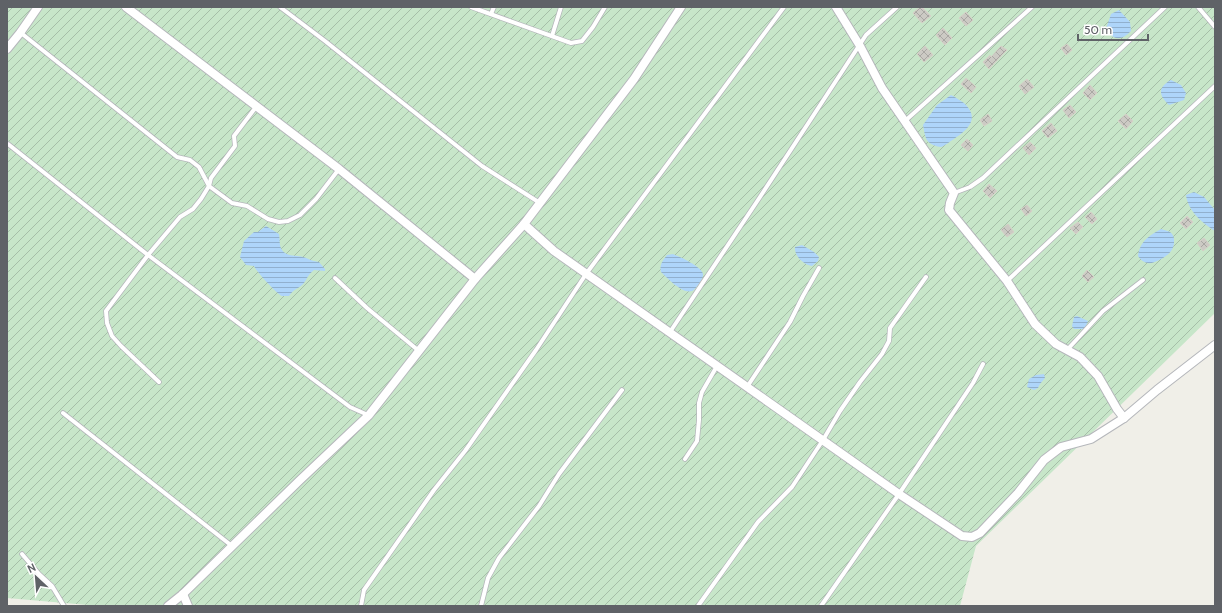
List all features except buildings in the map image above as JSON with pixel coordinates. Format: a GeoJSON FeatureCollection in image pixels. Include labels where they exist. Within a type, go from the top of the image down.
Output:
{"type":"FeatureCollection","features":[{"type":"Feature","properties":{"kind":"street"},"geometry":{"type":"LineString","coordinates":[[7,49],[38,7]]}},
{"type":"Feature","properties":{"kind":"street"},"geometry":{"type":"LineString","coordinates":[[126,7],[339,169],[475,279]]}},
{"type":"Feature","properties":{"kind":"street"},"geometry":{"type":"LineString","coordinates":[[168,606],[183,594],[369,415],[475,279],[540,204],[634,79],[682,7]]}},
{"type":"Feature","properties":{"kind":"street"},"geometry":{"type":"LineString","coordinates":[[836,7],[860,46],[882,88],[954,193],[949,210],[1007,281],[1035,324],[1056,344],[1080,357],[1098,376],[1117,409],[1124,418]]}},
{"type":"Feature","properties":{"kind":"street"},"geometry":{"type":"LineString","coordinates":[[524,224],[554,251],[586,274],[899,494],[962,536],[972,537],[980,533],[1000,514],[1044,460],[1062,447],[1091,439],[1124,418],[1215,345]]}},
{"type":"Feature","properties":{"kind":"street"},"geometry":{"type":"LineString","coordinates":[[183,594],[188,606]]}},
{"type":"Feature","properties":{"kind":"lane"},"geometry":{"type":"LineString","coordinates":[[281,7],[482,166],[540,204]]}},
{"type":"Feature","properties":{"kind":"lane"},"geometry":{"type":"LineString","coordinates":[[471,7],[571,43],[582,41],[593,27],[605,7]]}},
{"type":"Feature","properties":{"kind":"lane"},"geometry":{"type":"LineString","coordinates":[[492,14],[494,7]]}},
{"type":"Feature","properties":{"kind":"lane"},"geometry":{"type":"LineString","coordinates":[[552,36],[562,7]]}},
{"type":"Feature","properties":{"kind":"lane"},"geometry":{"type":"LineString","coordinates":[[361,606],[364,590],[434,490],[465,451],[536,350],[586,274],[784,7]]}},
{"type":"Feature","properties":{"kind":"lane"},"geometry":{"type":"LineString","coordinates":[[670,332],[866,35],[897,7]]}},
{"type":"Feature","properties":{"kind":"lane"},"geometry":{"type":"LineString","coordinates":[[904,121],[1032,7]]}},
{"type":"Feature","properties":{"kind":"lane"},"geometry":{"type":"LineString","coordinates":[[954,193],[970,187],[982,178],[1165,7]]}},
{"type":"Feature","properties":{"kind":"lane"},"geometry":{"type":"LineString","coordinates":[[1198,7],[1215,27]]}},
{"type":"Feature","properties":{"kind":"lane"},"geometry":{"type":"LineString","coordinates":[[20,32],[177,157],[190,160],[199,167],[209,186],[232,203],[247,206],[268,219],[279,222],[288,221],[300,215],[316,200],[339,169]]}},
{"type":"Feature","properties":{"kind":"lane"},"geometry":{"type":"LineString","coordinates":[[1007,281],[1215,86]]}},
{"type":"Feature","properties":{"kind":"lane"},"geometry":{"type":"LineString","coordinates":[[159,382],[112,336],[107,323],[106,311],[148,255],[180,217],[193,209],[201,199],[209,186],[210,178],[235,146],[234,136],[257,106]]}},
{"type":"Feature","properties":{"kind":"lane"},"geometry":{"type":"LineString","coordinates":[[8,144],[148,255],[350,407],[369,415]]}},
{"type":"Feature","properties":{"kind":"lane"},"geometry":{"type":"LineString","coordinates":[[747,387],[790,322],[819,268]]}},
{"type":"Feature","properties":{"kind":"lane"},"geometry":{"type":"LineString","coordinates":[[698,606],[758,522],[792,487],[840,411],[882,354],[889,341],[890,328],[926,277]]}},
{"type":"Feature","properties":{"kind":"lane"},"geometry":{"type":"LineString","coordinates":[[335,278],[367,308],[419,351]]}},
{"type":"Feature","properties":{"kind":"lane"},"geometry":{"type":"LineString","coordinates":[[1067,350],[1103,311],[1144,280]]}},
{"type":"Feature","properties":{"kind":"lane"},"geometry":{"type":"LineString","coordinates":[[821,606],[899,494],[984,364]]}},
{"type":"Feature","properties":{"kind":"lane"},"geometry":{"type":"LineString","coordinates":[[685,460],[697,441],[699,403],[702,392],[717,366]]}},
{"type":"Feature","properties":{"kind":"lane"},"geometry":{"type":"LineString","coordinates":[[481,606],[488,578],[499,558],[538,506],[559,474],[622,390]]}},
{"type":"Feature","properties":{"kind":"lane"},"geometry":{"type":"LineString","coordinates":[[63,413],[232,546]]}},
{"type":"Feature","properties":{"kind":"lane"},"geometry":{"type":"LineString","coordinates":[[22,554],[39,574],[52,586],[64,606]]}},
{"type":"Feature","properties":{"kind":"green space"},"geometry":{"type":"Polygon","coordinates":[[[7,7],[1215,7],[1215,313],[976,546],[960,606],[99,606],[7,598],[7,7]]]}},
{"type":"Feature","properties":{"kind":"water"},"geometry":{"type":"Polygon","coordinates":[[[1119,10],[1130,22],[1131,31],[1124,37],[1115,38],[1106,29],[1111,14],[1119,10]]]}},
{"type":"Feature","properties":{"kind":"water"},"geometry":{"type":"Polygon","coordinates":[[[1171,80],[1181,85],[1186,93],[1184,100],[1169,105],[1161,95],[1161,91],[1164,85],[1171,80]]]}},
{"type":"Feature","properties":{"kind":"water"},"geometry":{"type":"Polygon","coordinates":[[[951,95],[969,108],[972,118],[971,123],[964,131],[941,147],[931,144],[927,140],[923,125],[937,105],[951,95]]]}},
{"type":"Feature","properties":{"kind":"water"},"geometry":{"type":"Polygon","coordinates":[[[1194,192],[1204,197],[1215,210],[1215,231],[1196,216],[1187,201],[1186,195],[1194,192]]]}},
{"type":"Feature","properties":{"kind":"water"},"geometry":{"type":"Polygon","coordinates":[[[266,226],[279,234],[280,247],[284,252],[289,255],[303,257],[319,262],[325,271],[314,270],[304,283],[289,296],[282,296],[279,294],[254,266],[246,265],[240,257],[244,241],[254,232],[258,232],[266,226]]]}},
{"type":"Feature","properties":{"kind":"water"},"geometry":{"type":"Polygon","coordinates":[[[1161,229],[1170,232],[1173,235],[1173,247],[1167,255],[1151,263],[1141,260],[1138,256],[1141,246],[1149,237],[1161,229]]]}},
{"type":"Feature","properties":{"kind":"water"},"geometry":{"type":"Polygon","coordinates":[[[802,245],[814,252],[819,257],[818,261],[812,266],[803,262],[796,254],[795,247],[802,245]]]}},
{"type":"Feature","properties":{"kind":"water"},"geometry":{"type":"Polygon","coordinates":[[[673,254],[694,265],[703,274],[699,284],[692,291],[686,291],[680,288],[671,282],[661,272],[661,265],[664,259],[667,255],[673,254]]]}},
{"type":"Feature","properties":{"kind":"water"},"geometry":{"type":"Polygon","coordinates":[[[1077,316],[1088,321],[1085,328],[1074,329],[1072,326],[1074,317],[1077,316]]]}},
{"type":"Feature","properties":{"kind":"water"},"geometry":{"type":"Polygon","coordinates":[[[1044,374],[1045,378],[1038,388],[1034,390],[1027,387],[1029,379],[1036,375],[1044,374]]]}}]}
